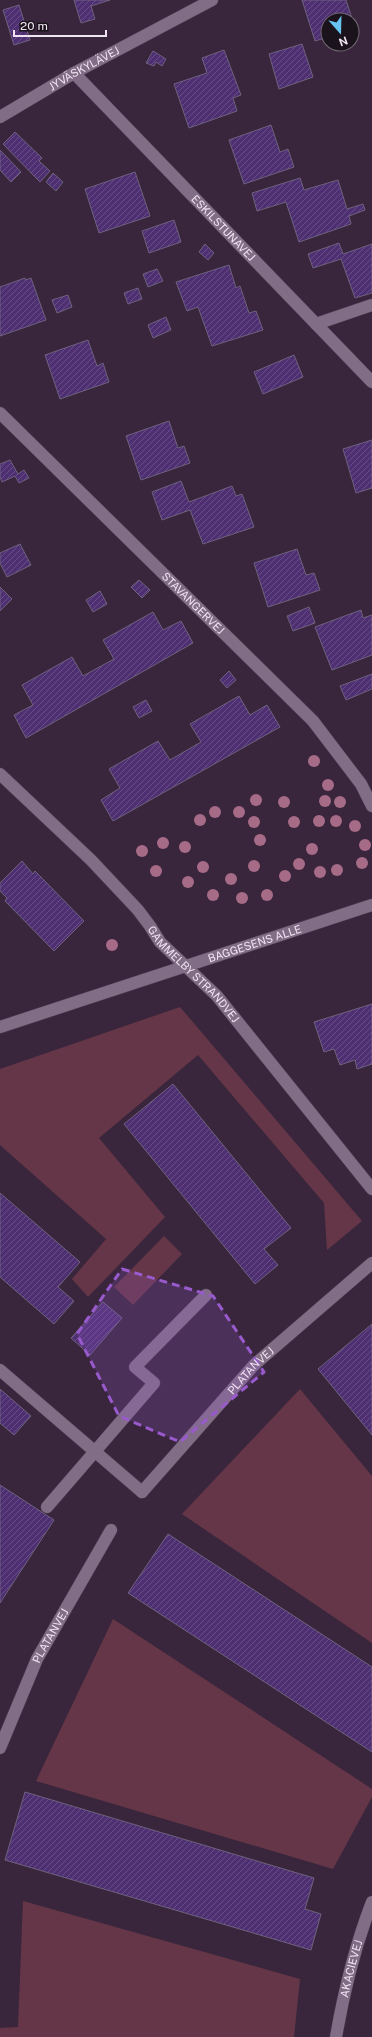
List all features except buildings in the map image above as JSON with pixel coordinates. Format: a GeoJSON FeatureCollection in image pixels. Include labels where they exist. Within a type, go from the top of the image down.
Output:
{"type":"FeatureCollection","features":[{"type":"Feature","properties":{"kind":"street","name":"JYVÄSKYLÄVEJ"},"geometry":{"type":"LineString","coordinates":[[0,117],[74,74],[212,0]]}},
{"type":"Feature","properties":{"kind":"street","name":"ESKILSTUNAVEJ"},"geometry":{"type":"LineString","coordinates":[[74,74],[372,382]]}},
{"type":"Feature","properties":{"kind":"street"},"geometry":{"type":"LineString","coordinates":[[316,324],[372,305]]}},
{"type":"Feature","properties":{"kind":"street","name":"STAVANGERVEJ"},"geometry":{"type":"LineString","coordinates":[[0,413],[313,721],[361,784],[372,806]]}},
{"type":"Feature","properties":{"kind":"street","name":"GAMMELBY STRANDVEJ"},"geometry":{"type":"LineString","coordinates":[[0,774],[91,860],[138,910],[160,942],[217,996],[372,1189]]}},
{"type":"Feature","properties":{"kind":"street","name":"BAGGESENS ALLE"},"geometry":{"type":"LineString","coordinates":[[0,1027],[372,905]]}},
{"type":"Feature","properties":{"kind":"street","name":"PLATANVEJ"},"geometry":{"type":"LineString","coordinates":[[94,1451],[142,1492],[254,1365],[372,1263]]}},
{"type":"Feature","properties":{"kind":"street"},"geometry":{"type":"LineString","coordinates":[[47,1508],[94,1451],[154,1383],[135,1367],[206,1295]]}},
{"type":"Feature","properties":{"kind":"street"},"geometry":{"type":"LineString","coordinates":[[0,1370],[94,1451]]}},
{"type":"Feature","properties":{"kind":"street","name":"PLATANVEJ"},"geometry":{"type":"LineString","coordinates":[[0,1748],[37,1659],[112,1530]]}},
{"type":"Feature","properties":{"kind":"street","name":"AKACIEVEJ"},"geometry":{"type":"LineString","coordinates":[[336,2037],[348,1977],[362,1926],[372,1902]]}},
{"type":"Feature","properties":{"kind":"highlighted area"},"geometry":{"type":"Polygon","coordinates":[[[122,1269],[213,1296],[264,1372],[180,1442],[119,1416],[77,1334],[122,1269]]]}},
{"type":"Feature","properties":{"kind":"shaded area"},"geometry":{"type":"Polygon","coordinates":[[[180,1007],[362,1221],[327,1250],[324,1203],[198,1055],[99,1138],[165,1217],[88,1297],[72,1279],[106,1239],[0,1145],[0,1069],[180,1007]]]}},
{"type":"Feature","properties":{"kind":"shaded area"},"geometry":{"type":"Polygon","coordinates":[[[164,1236],[182,1254],[133,1305],[114,1287],[164,1236]]]}},
{"type":"Feature","properties":{"kind":"shaded area"},"geometry":{"type":"Polygon","coordinates":[[[300,1389],[372,1476],[372,1643],[182,1514],[300,1389]]]}},
{"type":"Feature","properties":{"kind":"shaded area"},"geometry":{"type":"Polygon","coordinates":[[[113,1619],[372,1789],[372,1797],[333,1869],[36,1781],[113,1619]]]}},
{"type":"Feature","properties":{"kind":"shaded area"},"geometry":{"type":"Polygon","coordinates":[[[23,1901],[300,1979],[294,2037],[0,2037],[0,2028],[18,2027],[23,1901]]]}}]}
